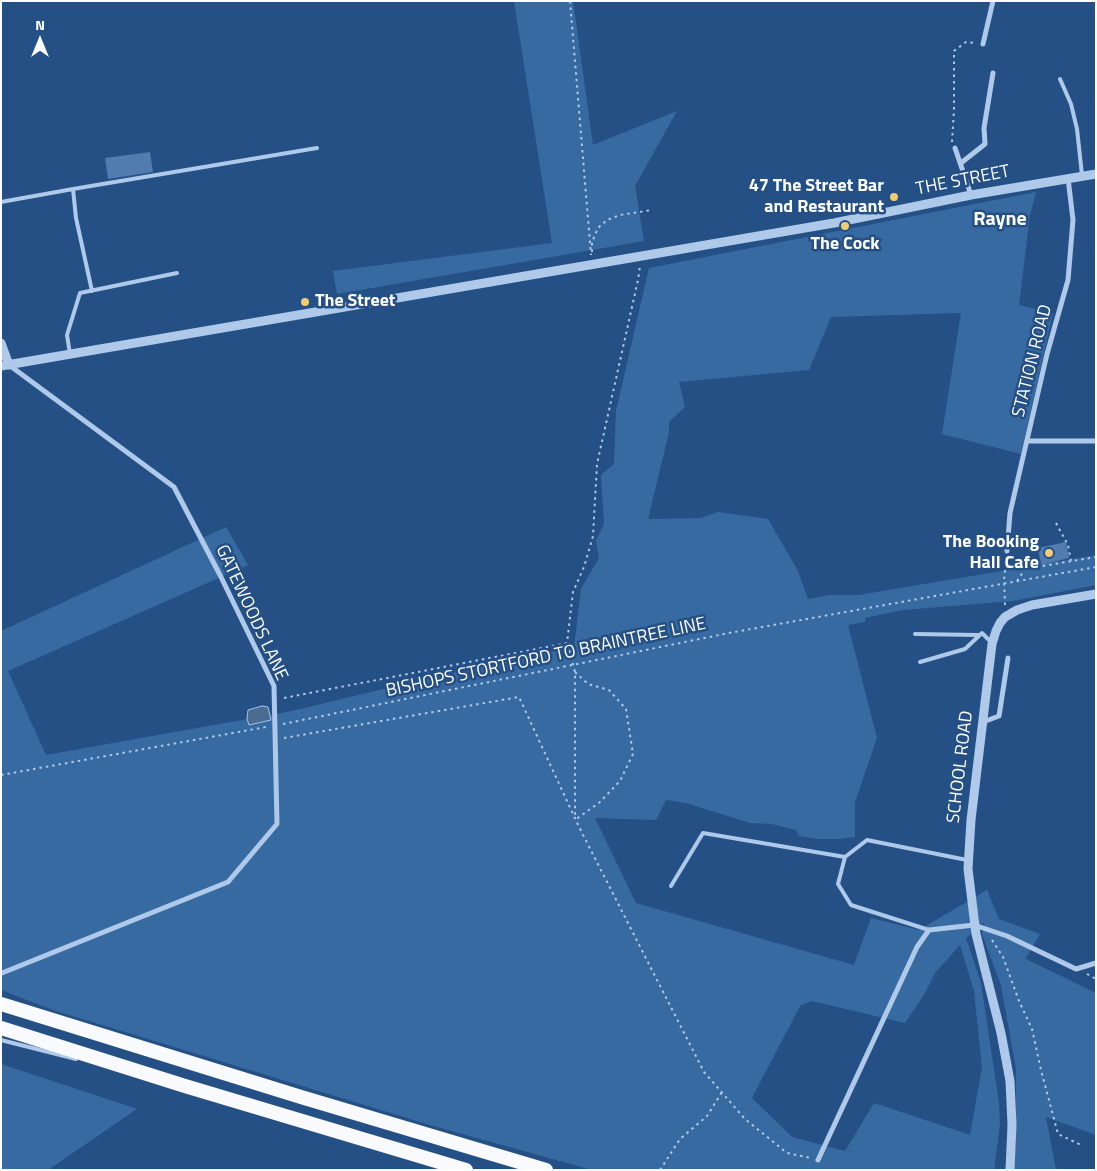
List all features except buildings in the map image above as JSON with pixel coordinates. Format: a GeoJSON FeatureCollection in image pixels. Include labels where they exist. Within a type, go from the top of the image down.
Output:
{"type":"FeatureCollection","features":[{"type":"Feature","properties":{"kind":"highway"},"geometry":{"type":"LineString","coordinates":[[1,1004],[310,1100],[546,1170]]}},
{"type":"Feature","properties":{"kind":"highway"},"geometry":{"type":"LineString","coordinates":[[1,1028],[185,1086],[466,1170]]}},
{"type":"Feature","properties":{"kind":"street"},"geometry":{"type":"LineString","coordinates":[[983,44],[993,1]]}},
{"type":"Feature","properties":{"kind":"street"},"geometry":{"type":"LineString","coordinates":[[960,164],[984,144],[984,128],[992,73]]}},
{"type":"Feature","properties":{"kind":"street"},"geometry":{"type":"LineString","coordinates":[[956,148],[971,195]]}},
{"type":"Feature","properties":{"kind":"street","name":"THE STREET"},"geometry":{"type":"LineString","coordinates":[[5,365],[834,223],[971,195],[1068,177],[1096,174]]}},
{"type":"Feature","properties":{"kind":"street","name":"STATION ROAD"},"geometry":{"type":"LineString","coordinates":[[1007,551],[1010,513],[1047,354],[1068,280],[1073,220],[1068,177]]}},
{"type":"Feature","properties":{"kind":"street"},"geometry":{"type":"LineString","coordinates":[[1,343],[5,365]]}},
{"type":"Feature","properties":{"kind":"street","name":"GATEWOODS LANE"},"geometry":{"type":"LineString","coordinates":[[2,972],[228,882],[277,824],[274,686],[174,487],[5,365]]}},
{"type":"Feature","properties":{"kind":"street"},"geometry":{"type":"LineString","coordinates":[[1027,441],[1096,440]]}},
{"type":"Feature","properties":{"kind":"street"},"geometry":{"type":"LineString","coordinates":[[1006,617],[1032,605],[1096,594]]}},
{"type":"Feature","properties":{"kind":"street","name":"SCHOOL ROAD"},"geometry":{"type":"LineString","coordinates":[[1006,617],[997,629],[992,644],[968,860],[974,924],[1008,1069],[1012,1125],[1010,1170]]}},
{"type":"Feature","properties":{"kind":"street"},"geometry":{"type":"LineString","coordinates":[[983,722],[999,716],[1008,658]]}},
{"type":"Feature","properties":{"kind":"street"},"geometry":{"type":"LineString","coordinates":[[818,1160],[917,947],[930,930],[974,924],[1007,936],[1076,969],[1096,963]]}},
{"type":"Feature","properties":{"kind":"lane"},"geometry":{"type":"LineString","coordinates":[[1060,79],[1071,104],[1077,129],[1082,175]]}},
{"type":"Feature","properties":{"kind":"lane"},"geometry":{"type":"LineString","coordinates":[[1,202],[318,148]]}},
{"type":"Feature","properties":{"kind":"lane"},"geometry":{"type":"LineString","coordinates":[[73,189],[76,218],[92,290]]}},
{"type":"Feature","properties":{"kind":"lane"},"geometry":{"type":"LineString","coordinates":[[70,354],[67,335],[80,293],[177,273]]}},
{"type":"Feature","properties":{"kind":"lane"},"geometry":{"type":"LineString","coordinates":[[915,634],[979,635],[982,633],[992,644]]}},
{"type":"Feature","properties":{"kind":"lane"},"geometry":{"type":"LineString","coordinates":[[920,662],[965,649],[979,635]]}},
{"type":"Feature","properties":{"kind":"lane"},"geometry":{"type":"LineString","coordinates":[[671,886],[703,832],[845,857]]}},
{"type":"Feature","properties":{"kind":"lane"},"geometry":{"type":"LineString","coordinates":[[930,930],[851,905],[838,884],[845,857],[867,840],[968,860]]}},
{"type":"Feature","properties":{"kind":"lane"},"geometry":{"type":"LineString","coordinates":[[1,1040],[79,1059]]}},
{"type":"Feature","properties":{"kind":"lane"},"geometry":{"type":"LineString","coordinates":[[88,1062],[185,1086]]}},
{"type":"Feature","properties":{"kind":"path"},"geometry":{"type":"LineString","coordinates":[[570,1],[592,265]]}},
{"type":"Feature","properties":{"kind":"path"},"geometry":{"type":"LineString","coordinates":[[956,148],[952,141],[954,51],[966,42],[983,44]]}},
{"type":"Feature","properties":{"kind":"path"},"geometry":{"type":"LineString","coordinates":[[592,265],[592,242],[598,228],[607,220],[620,215],[652,210]]}},
{"type":"Feature","properties":{"kind":"path"},"geometry":{"type":"LineString","coordinates":[[576,820],[575,672],[567,643],[573,592],[584,567],[593,536],[597,464],[638,280],[640,256]]}},
{"type":"Feature","properties":{"kind":"path"},"geometry":{"type":"LineString","coordinates":[[1056,522],[1068,545],[1071,561]]}},
{"type":"Feature","properties":{"kind":"path"},"geometry":{"type":"LineString","coordinates":[[1006,617],[1004,584],[1007,551]]}},
{"type":"Feature","properties":{"kind":"path"},"geometry":{"type":"LineString","coordinates":[[1017,581],[1025,569],[1096,557]]}},
{"type":"Feature","properties":{"kind":"path","name":"BISHOPS STORTFORD TO BRAINTREE LINE"},"geometry":{"type":"LineString","coordinates":[[1,775],[275,726],[729,633],[1096,567]]}},
{"type":"Feature","properties":{"kind":"path"},"geometry":{"type":"LineString","coordinates":[[274,700],[567,643]]}},
{"type":"Feature","properties":{"kind":"path"},"geometry":{"type":"LineString","coordinates":[[575,672],[588,684],[610,690],[626,709],[632,754],[620,781],[600,802],[576,820]]}},
{"type":"Feature","properties":{"kind":"path"},"geometry":{"type":"LineString","coordinates":[[275,739],[519,697],[576,820],[704,1072],[745,1119],[787,1153],[818,1160]]}},
{"type":"Feature","properties":{"kind":"path"},"geometry":{"type":"LineString","coordinates":[[985,929],[1003,957],[1019,1001],[1032,1029],[1058,1134],[1081,1145]]}},
{"type":"Feature","properties":{"kind":"path"},"geometry":{"type":"LineString","coordinates":[[660,1170],[680,1139],[707,1116],[722,1092]]}},
{"type":"Feature","properties":{"kind":"shaded area"},"geometry":{"type":"Polygon","coordinates":[[[514,1],[573,1],[593,145],[677,111],[635,186],[644,241],[337,294],[333,271],[552,243],[514,1]]]}},
{"type":"Feature","properties":{"kind":"shaded area"},"geometry":{"type":"Polygon","coordinates":[[[1036,192],[1030,215],[1019,305],[1053,313],[1021,454],[942,434],[961,313],[831,317],[809,370],[679,382],[685,407],[669,422],[669,432],[648,519],[700,518],[718,512],[768,519],[798,571],[808,599],[830,595],[859,595],[1096,555],[1096,585],[1013,601],[903,610],[865,618],[865,622],[848,625],[877,738],[855,802],[855,837],[817,839],[799,836],[796,830],[772,824],[750,823],[686,803],[666,800],[656,820],[595,818],[636,903],[854,965],[871,918],[919,930],[987,890],[999,919],[1040,934],[1026,958],[1022,957],[1096,993],[1096,1135],[1046,1117],[1056,1170],[1012,1170],[1016,1146],[1016,1069],[1001,985],[982,934],[984,922],[966,938],[981,983],[999,1103],[1000,1124],[994,1170],[592,1170],[430,1125],[53,1010],[1,990],[1,631],[226,527],[248,565],[8,671],[46,755],[292,711],[499,661],[574,647],[581,589],[599,558],[596,541],[604,524],[601,475],[614,464],[616,411],[649,268],[1036,192]],[[960,945],[935,973],[924,995],[905,1023],[812,1001],[800,1006],[752,1098],[792,1137],[845,1151],[874,1103],[970,1135],[982,1067],[974,991],[960,945]]]}},
{"type":"Feature","properties":{"kind":"shaded area"},"geometry":{"type":"Polygon","coordinates":[[[262,706],[268,707],[271,720],[249,725],[247,719],[248,710],[262,706]]]}},
{"type":"Feature","properties":{"kind":"shaded area"},"geometry":{"type":"Polygon","coordinates":[[[1,1064],[137,1109],[48,1170],[1,1170],[1,1064]]]}},
{"type":"Feature","properties":{"kind":"place","name":"47 The Street Bar and Restaurant"},"geometry":{"type":"Point","coordinates":[894,197]}},
{"type":"Feature","properties":{"kind":"place","name":"The Cock"},"geometry":{"type":"Point","coordinates":[845,226]}},
{"type":"Feature","properties":{"kind":"place","name":"The Street"},"geometry":{"type":"Point","coordinates":[305,302]}},
{"type":"Feature","properties":{"kind":"place","name":"The Booking Hall Cafe"},"geometry":{"type":"Point","coordinates":[1049,553]}},
{"type":"Feature","properties":{"kind":"district","name":"Rayne"},"geometry":{"type":"Point","coordinates":[1000,220]}}]}
